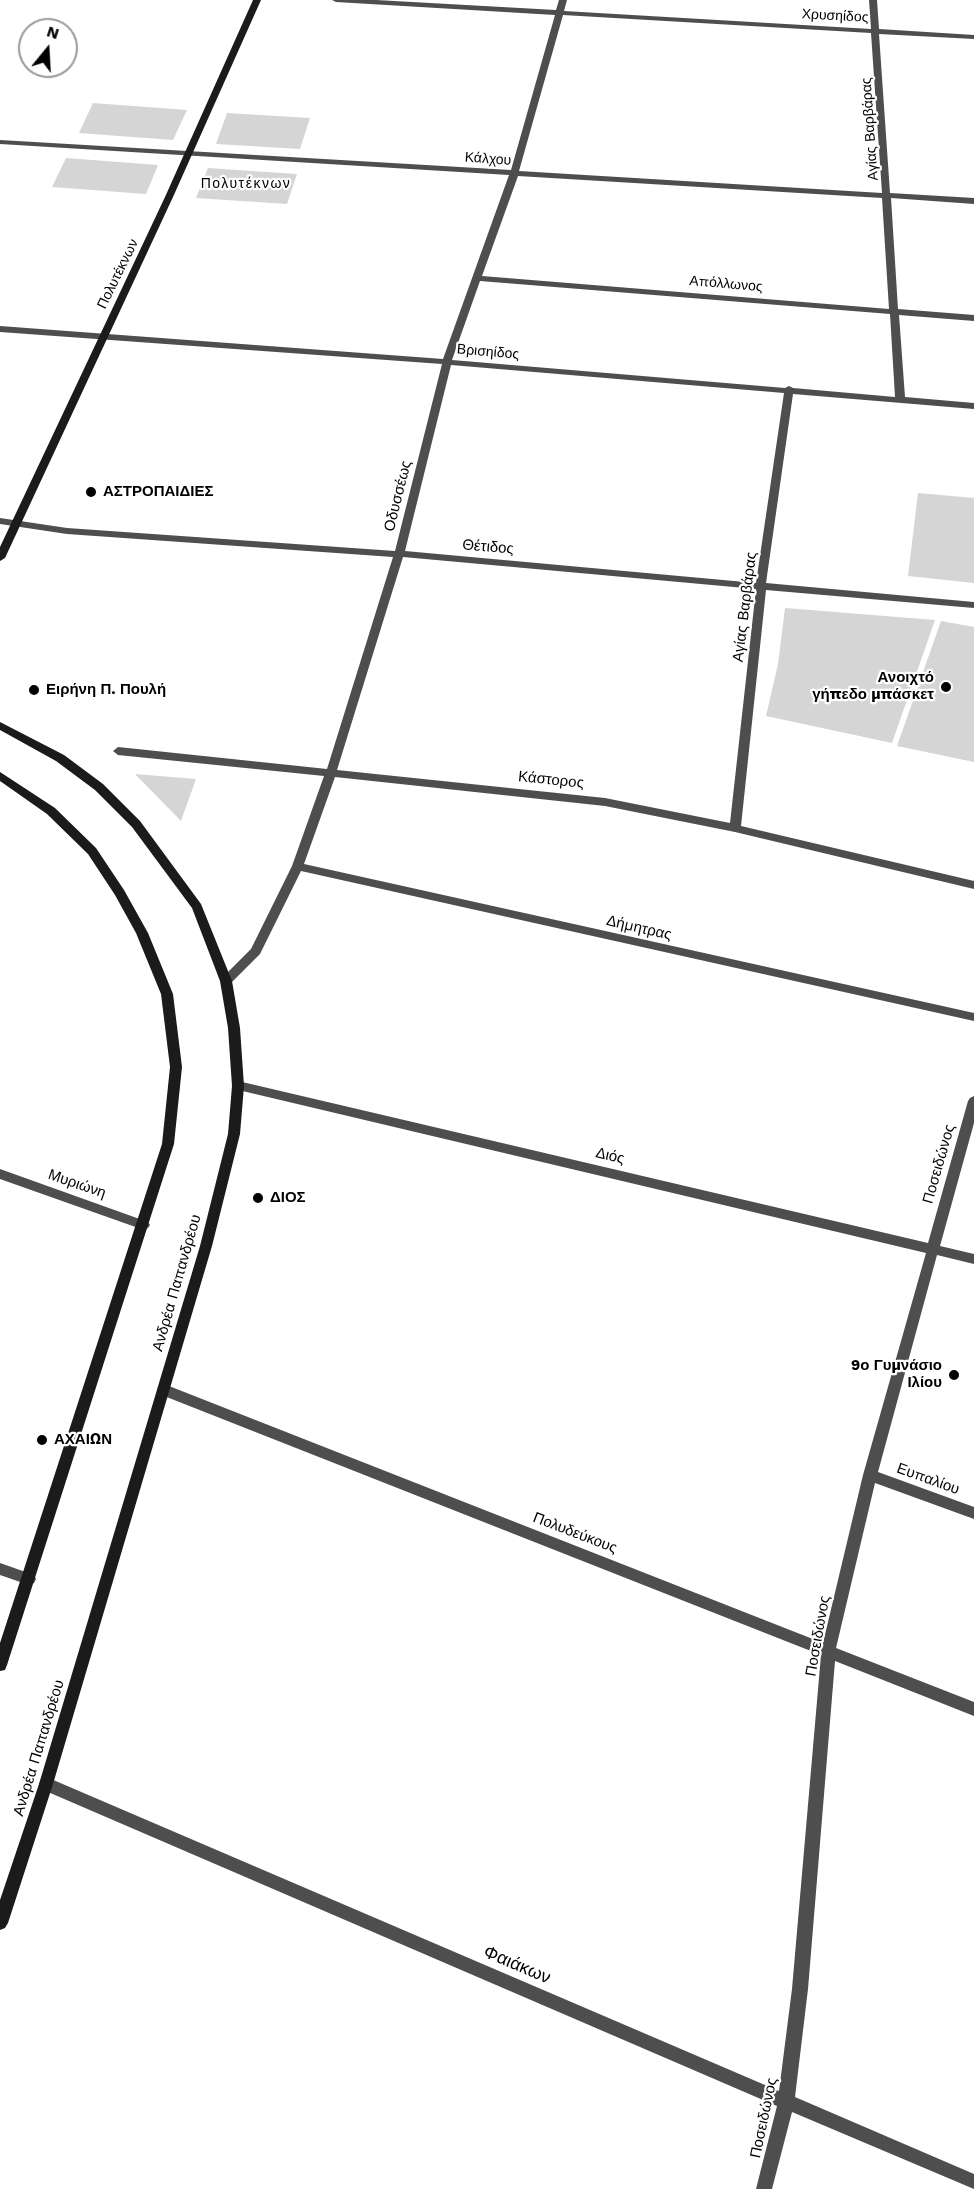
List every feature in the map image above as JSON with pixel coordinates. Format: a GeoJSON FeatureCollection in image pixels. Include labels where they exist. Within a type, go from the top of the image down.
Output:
{"type":"FeatureCollection","features":[{"type":"Feature","properties":{"kind":"main road","name":"Πολυτέκνων"},"geometry":{"type":"LineString","coordinates":[[0,558],[189,153],[257,0]]}},
{"type":"Feature","properties":{"kind":"main road","name":"Ανδρέα Παπανδρέου"},"geometry":{"type":"LineString","coordinates":[[0,725],[60,758],[99,787],[136,824],[197,907],[226,981],[234,1028],[238,1086],[234,1134],[220,1193],[164,1390],[46,1784],[0,1923]]}},
{"type":"Feature","properties":{"kind":"main road"},"geometry":{"type":"LineString","coordinates":[[0,776],[51,811],[92,851],[131,913],[167,994],[177,1067],[168,1144],[144,1225],[0,1665]]}},
{"type":"Feature","properties":{"kind":"street","name":"Χρυσηίδος"},"geometry":{"type":"LineString","coordinates":[[336,0],[974,37]]}},
{"type":"Feature","properties":{"kind":"street","name":"Οδυσσέως"},"geometry":{"type":"LineString","coordinates":[[226,981],[256,951],[298,866],[331,772],[399,554],[447,362],[514,174],[563,0]]}},
{"type":"Feature","properties":{"kind":"street","name":"Αγίας Βαρβάρας"},"geometry":{"type":"LineString","coordinates":[[873,0],[900,399]]}},
{"type":"Feature","properties":{"kind":"street","name":"Κάλχου"},"geometry":{"type":"LineString","coordinates":[[0,142],[974,201]]}},
{"type":"Feature","properties":{"kind":"street","name":"Απόλλωνος"},"geometry":{"type":"LineString","coordinates":[[476,278],[974,318]]}},
{"type":"Feature","properties":{"kind":"street","name":"Βρισηίδος"},"geometry":{"type":"LineString","coordinates":[[0,329],[789,389],[974,406]]}},
{"type":"Feature","properties":{"kind":"street","name":"Αγίας Βαρβάρας"},"geometry":{"type":"LineString","coordinates":[[735,828],[761,585],[789,389]]}},
{"type":"Feature","properties":{"kind":"street","name":"Θέτιδος"},"geometry":{"type":"LineString","coordinates":[[0,521],[67,531],[399,554],[974,606]]}},
{"type":"Feature","properties":{"kind":"street","name":"Κάστορος"},"geometry":{"type":"LineString","coordinates":[[118,751],[605,802],[735,828],[974,885]]}},
{"type":"Feature","properties":{"kind":"street","name":"Δήμητρας"},"geometry":{"type":"LineString","coordinates":[[298,866],[974,1017]]}},
{"type":"Feature","properties":{"kind":"street","name":"Διός"},"geometry":{"type":"LineString","coordinates":[[238,1086],[974,1259]]}},
{"type":"Feature","properties":{"kind":"street","name":"Ποσειδώνος"},"geometry":{"type":"LineString","coordinates":[[764,2189],[786,2102],[800,1989],[829,1650],[870,1475],[974,1101]]}},
{"type":"Feature","properties":{"kind":"street","name":"Μυριώνη"},"geometry":{"type":"LineString","coordinates":[[0,1174],[144,1225]]}},
{"type":"Feature","properties":{"kind":"street","name":"Πολυδεύκους"},"geometry":{"type":"LineString","coordinates":[[164,1390],[974,1709]]}},
{"type":"Feature","properties":{"kind":"street","name":"Ευπαλίου"},"geometry":{"type":"LineString","coordinates":[[870,1475],[974,1513]]}},
{"type":"Feature","properties":{"kind":"street"},"geometry":{"type":"LineString","coordinates":[[0,1569],[29,1579]]}},
{"type":"Feature","properties":{"kind":"street","name":"Φαιάκων"},"geometry":{"type":"LineString","coordinates":[[46,1784],[974,2182]]}},
{"type":"Feature","properties":{"kind":"shaded area"},"geometry":{"type":"Polygon","coordinates":[[[93,103],[187,110],[173,140],[79,133],[93,103]]]}},
{"type":"Feature","properties":{"kind":"shaded area"},"geometry":{"type":"Polygon","coordinates":[[[227,113],[310,118],[300,149],[216,144],[227,113]]]}},
{"type":"Feature","properties":{"kind":"shaded area"},"geometry":{"type":"Polygon","coordinates":[[[66,158],[158,165],[146,194],[52,187],[66,158]]]}},
{"type":"Feature","properties":{"kind":"shaded area"},"geometry":{"type":"Polygon","coordinates":[[[208,168],[297,174],[287,204],[196,198],[208,168]]]}},
{"type":"Feature","properties":{"kind":"shaded area"},"geometry":{"type":"Polygon","coordinates":[[[918,493],[974,498],[974,583],[908,576],[918,493]]]}},
{"type":"Feature","properties":{"kind":"shaded area"},"geometry":{"type":"Polygon","coordinates":[[[785,608],[935,620],[892,743],[766,716],[778,664],[785,608]]]}},
{"type":"Feature","properties":{"kind":"shaded area","name":"Ανοιχτό γήπεδο μπάσκετ"},"geometry":{"type":"Polygon","coordinates":[[[941,621],[974,627],[974,762],[897,746],[941,621]]]}},
{"type":"Feature","properties":{"kind":"shaded area"},"geometry":{"type":"Polygon","coordinates":[[[135,774],[196,779],[181,821],[135,774]]]}},
{"type":"Feature","properties":{"kind":"place","name":"ΑΣΤΡΟΠΑΙΔΙΕΣ"},"geometry":{"type":"Point","coordinates":[91,492]}},
{"type":"Feature","properties":{"kind":"place","name":"Ανοιχτό γήπεδο μπάσκετ"},"geometry":{"type":"Point","coordinates":[946,687]}},
{"type":"Feature","properties":{"kind":"place","name":"Ειρήνη Π. Πουλή"},"geometry":{"type":"Point","coordinates":[34,690]}},
{"type":"Feature","properties":{"kind":"place","name":"ΔΙΟΣ"},"geometry":{"type":"Point","coordinates":[258,1198]}},
{"type":"Feature","properties":{"kind":"place","name":"9ο Γυμνάσιο Ιλίου"},"geometry":{"type":"Point","coordinates":[954,1375]}},
{"type":"Feature","properties":{"kind":"place","name":"ΑΧΑΙΩΝ"},"geometry":{"type":"Point","coordinates":[42,1440]}},
{"type":"Feature","properties":{"kind":"district","name":"Πολυτέκνων"},"geometry":{"type":"Point","coordinates":[246,184]}}]}
